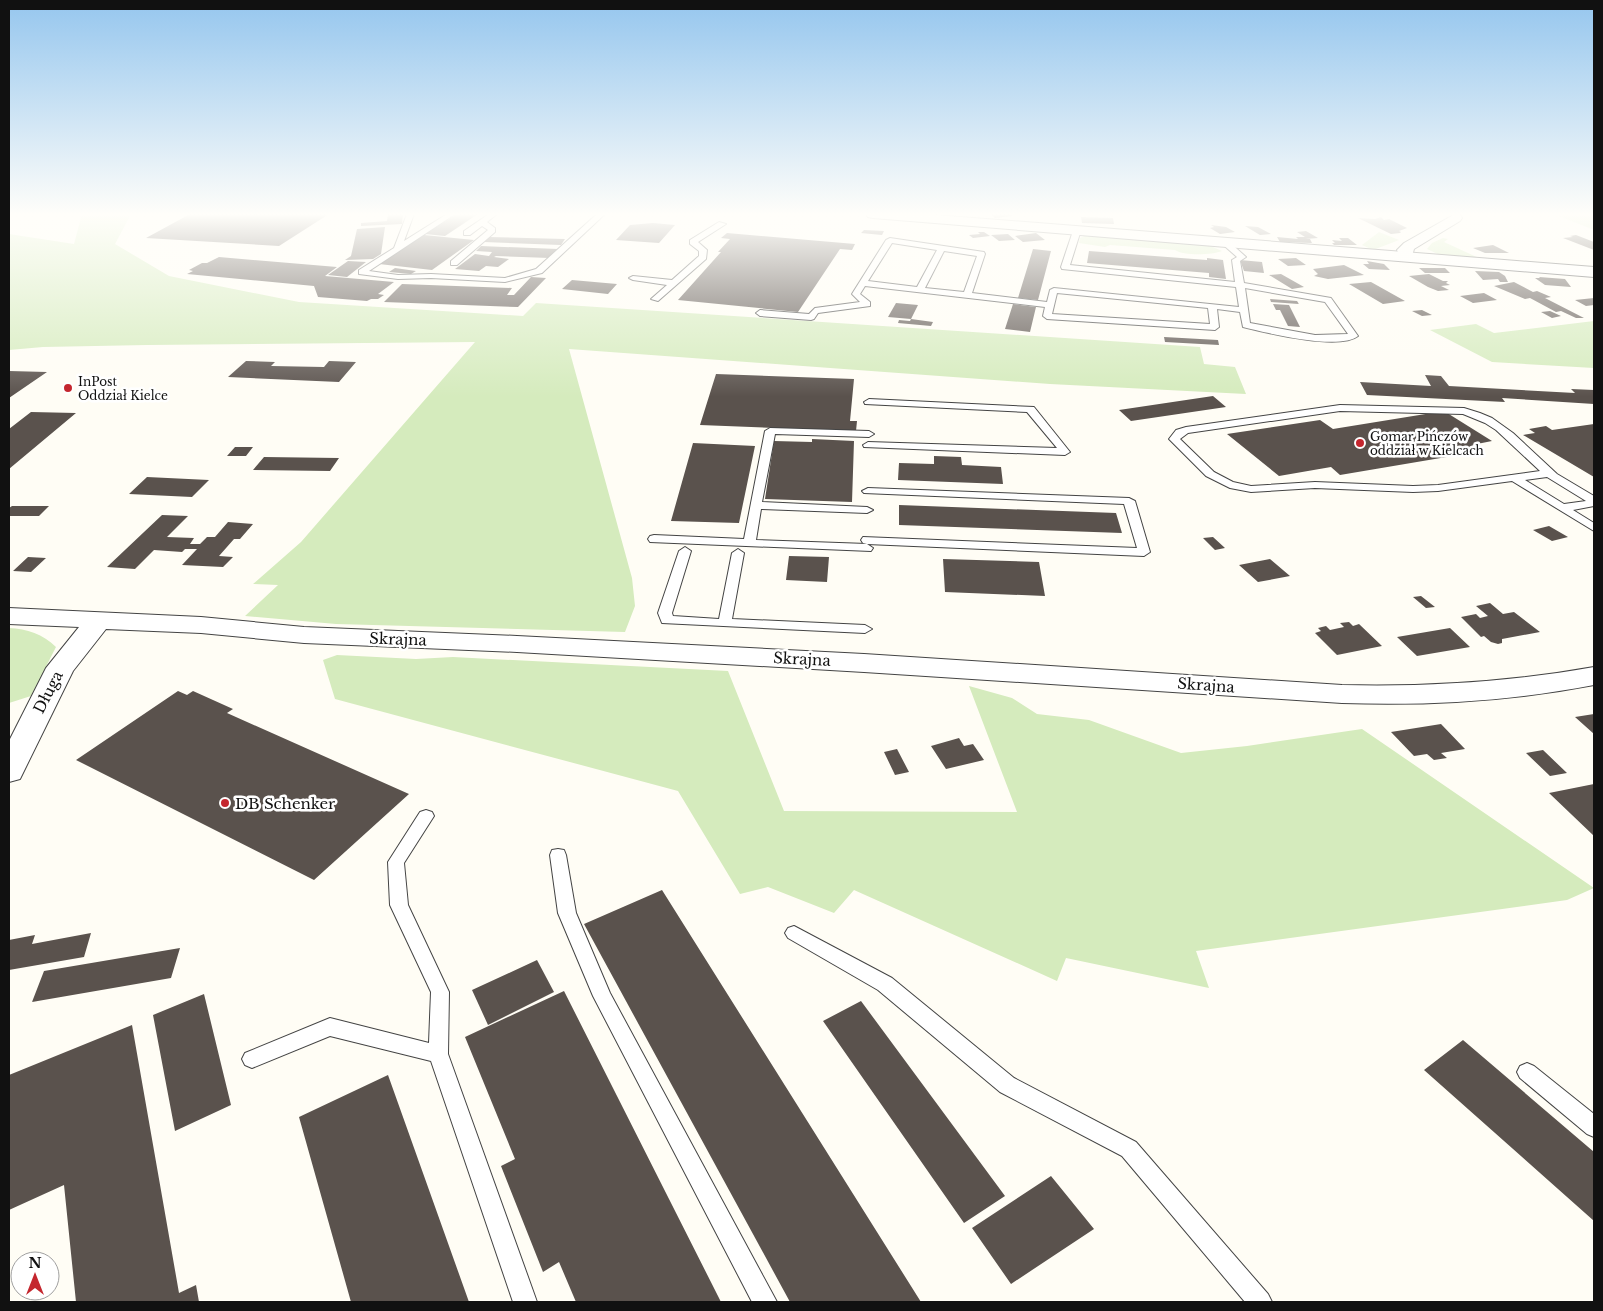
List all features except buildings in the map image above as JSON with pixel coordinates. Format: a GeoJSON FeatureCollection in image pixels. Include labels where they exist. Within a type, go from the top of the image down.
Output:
{"type":"FeatureCollection","features":[{"type":"Feature","properties":{"kind":"street","name":"Skrajna"},"geometry":{"type":"LineString","coordinates":[[9,616],[201,625],[304,635],[517,644],[864,663],[1342,694],[1474,693],[1536,687],[1594,676]]}},
{"type":"Feature","properties":{"kind":"street","name":"Długa"},"geometry":{"type":"LineString","coordinates":[[9,771],[60,668],[98,621]]}},
{"type":"Feature","properties":{"kind":"lane"},"geometry":{"type":"LineString","coordinates":[[385,275],[506,280],[524,275]]}},
{"type":"Feature","properties":{"kind":"lane"},"geometry":{"type":"LineString","coordinates":[[655,299],[683,275]]}},
{"type":"Feature","properties":{"kind":"lane"},"geometry":{"type":"LineString","coordinates":[[760,313],[811,316],[815,311],[867,304],[856,294],[868,275]]}},
{"type":"Feature","properties":{"kind":"lane"},"geometry":{"type":"LineString","coordinates":[[920,290],[928,275]]}},
{"type":"Feature","properties":{"kind":"lane"},"geometry":{"type":"LineString","coordinates":[[967,295],[974,275]]}},
{"type":"Feature","properties":{"kind":"lane"},"geometry":{"type":"LineString","coordinates":[[1145,275],[1240,285],[1328,300],[1354,336],[1343,339],[1314,338],[1246,325],[1244,310],[1240,285],[1238,275]]}},
{"type":"Feature","properties":{"kind":"lane"},"geometry":{"type":"LineString","coordinates":[[633,278],[674,283]]}},
{"type":"Feature","properties":{"kind":"lane"},"geometry":{"type":"LineString","coordinates":[[863,283],[1050,305]]}},
{"type":"Feature","properties":{"kind":"lane"},"geometry":{"type":"LineString","coordinates":[[1212,306],[1215,328],[1047,316],[1054,290],[1212,306],[1244,310]]}},
{"type":"Feature","properties":{"kind":"lane"},"geometry":{"type":"LineString","coordinates":[[749,543],[770,432],[1065,452],[1030,409],[869,402]]}},
{"type":"Feature","properties":{"kind":"lane"},"geometry":{"type":"LineString","coordinates":[[1549,473],[1413,490],[1374,486],[1314,485],[1251,489],[1230,484],[1210,474],[1174,439],[1180,432],[1186,430],[1322,409],[1358,407],[1453,410],[1477,415],[1498,426],[1549,473],[1594,501]]}},
{"type":"Feature","properties":{"kind":"lane"},"geometry":{"type":"LineString","coordinates":[[1515,478],[1594,528]]}},
{"type":"Feature","properties":{"kind":"lane"},"geometry":{"type":"LineString","coordinates":[[654,539],[1144,552],[1129,501],[868,491]]}},
{"type":"Feature","properties":{"kind":"lane"},"geometry":{"type":"LineString","coordinates":[[1562,508],[1594,501]]}},
{"type":"Feature","properties":{"kind":"lane"},"geometry":{"type":"LineString","coordinates":[[756,505],[867,510]]}},
{"type":"Feature","properties":{"kind":"lane"},"geometry":{"type":"LineString","coordinates":[[685,551],[665,613],[667,620],[865,629]]}},
{"type":"Feature","properties":{"kind":"lane"},"geometry":{"type":"LineString","coordinates":[[725,623],[738,553]]}},
{"type":"Feature","properties":{"kind":"lane"},"geometry":{"type":"LineString","coordinates":[[426,816],[396,862],[399,905],[440,992],[438,1054],[525,1302]]}},
{"type":"Feature","properties":{"kind":"lane"},"geometry":{"type":"LineString","coordinates":[[558,855],[567,913],[602,996],[765,1302]]}},
{"type":"Feature","properties":{"kind":"lane"},"geometry":{"type":"LineString","coordinates":[[794,932],[885,984],[1007,1085],[1129,1149],[1260,1302]]}},
{"type":"Feature","properties":{"kind":"lane"},"geometry":{"type":"LineString","coordinates":[[252,1059],[330,1027],[438,1054]]}},
{"type":"Feature","properties":{"kind":"lane"},"geometry":{"type":"LineString","coordinates":[[1527,1072],[1594,1127]]}},
{"type":"Feature","properties":{"kind":"green space"},"geometry":{"type":"Polygon","coordinates":[[[9,275],[168,275],[299,302],[523,316],[536,303],[1200,347],[1204,364],[1235,367],[1246,394],[1050,384],[569,349],[632,578],[635,606],[625,632],[336,624],[245,616],[278,585],[253,584],[301,542],[475,342],[147,345],[43,347],[9,350],[9,275]]]}},
{"type":"Feature","properties":{"kind":"green space"},"geometry":{"type":"Polygon","coordinates":[[[1594,321],[1594,368],[1492,362],[1430,330],[1476,324],[1494,333],[1594,321]]]}},
{"type":"Feature","properties":{"kind":"green space"},"geometry":{"type":"Polygon","coordinates":[[[9,628],[34,633],[56,647],[31,696],[9,703],[9,628]]]}},
{"type":"Feature","properties":{"kind":"green space"},"geometry":{"type":"Polygon","coordinates":[[[337,655],[416,659],[453,657],[728,671],[784,811],[1017,812],[969,686],[1012,698],[1037,714],[1089,720],[1181,753],[1247,746],[1362,729],[1594,888],[1567,900],[1196,951],[1209,988],[1066,958],[1057,981],[854,890],[834,913],[768,887],[740,894],[678,791],[335,699],[323,660],[337,655]]]}},
{"type":"Feature","properties":{"kind":"place","name":"InPost Oddział Kielce"},"geometry":{"type":"Point","coordinates":[68,388]}},
{"type":"Feature","properties":{"kind":"place","name":"Gomar Pińczów oddział w Kielcach"},"geometry":{"type":"Point","coordinates":[1360,443]}},
{"type":"Feature","properties":{"kind":"place","name":"DB Schenker"},"geometry":{"type":"Point","coordinates":[225,803]}}]}
